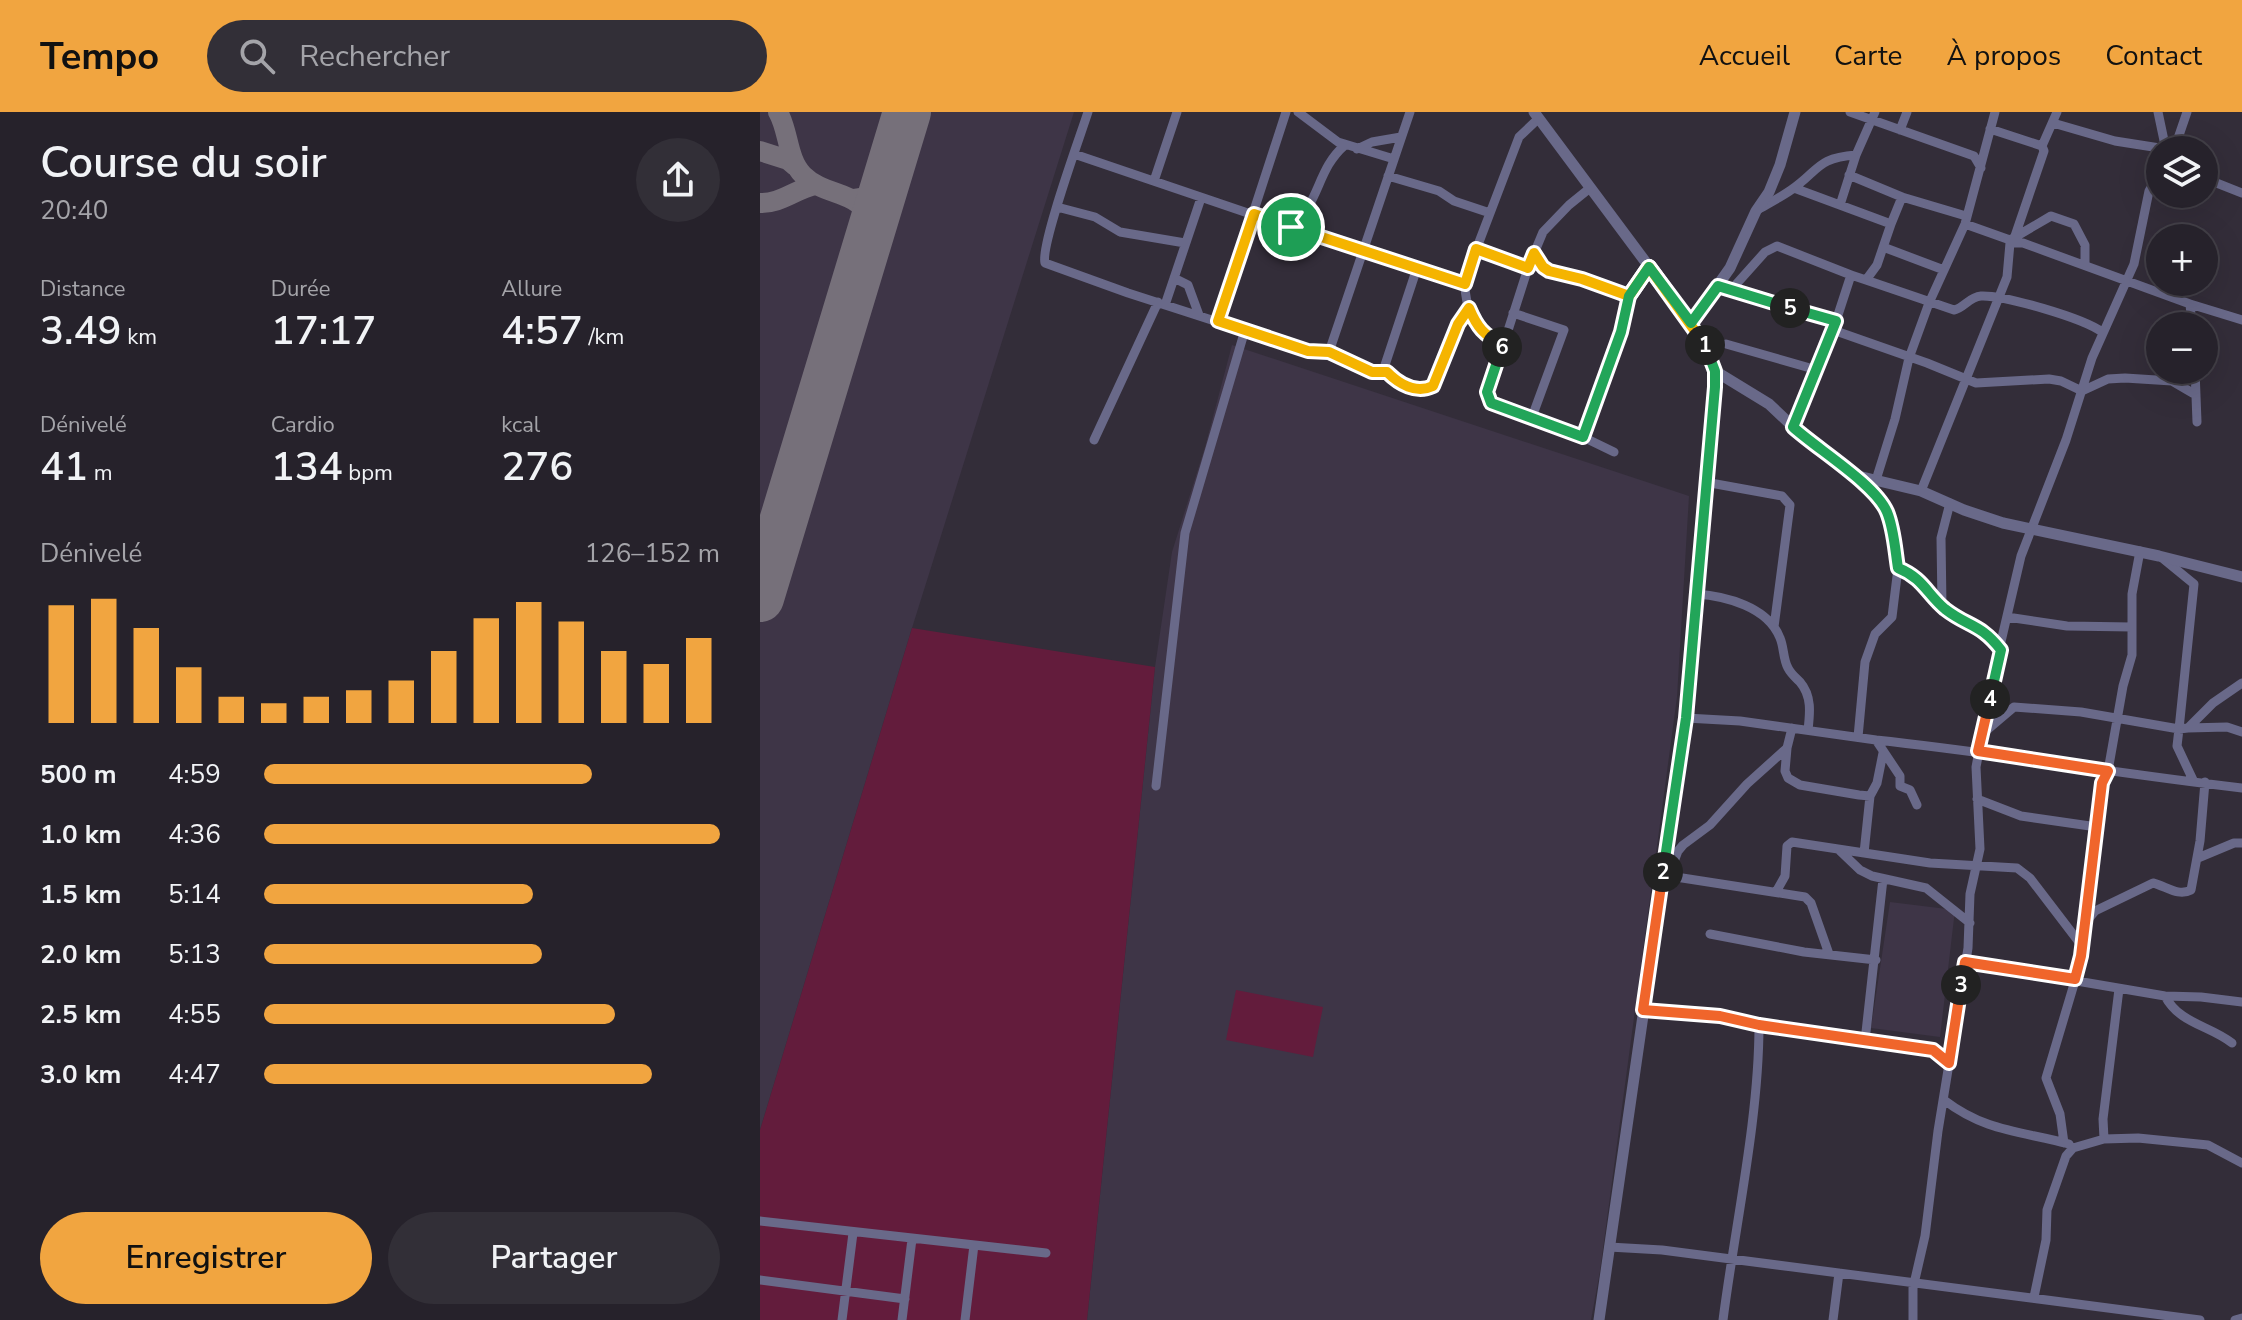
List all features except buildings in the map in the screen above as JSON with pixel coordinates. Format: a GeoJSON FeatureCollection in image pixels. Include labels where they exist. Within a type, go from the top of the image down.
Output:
{"type":"FeatureCollection","features":[{"type":"Feature","properties":{"kind":"street"},"geometry":{"type":"LineString","coordinates":[[1088,112],[1057,207],[1044,254],[1045,263],[1308,351],[1329,352],[1372,372],[1387,372]]}},
{"type":"Feature","properties":{"kind":"street"},"geometry":{"type":"LineString","coordinates":[[1154,181],[1177,112]]}},
{"type":"Feature","properties":{"kind":"street"},"geometry":{"type":"LineString","coordinates":[[1218,321],[1286,112]]}},
{"type":"Feature","properties":{"kind":"street"},"geometry":{"type":"LineString","coordinates":[[1298,112],[1328,137],[1394,159]]}},
{"type":"Feature","properties":{"kind":"street"},"geometry":{"type":"LineString","coordinates":[[1329,352],[1410,112]]}},
{"type":"Feature","properties":{"kind":"street"},"geometry":{"type":"LineString","coordinates":[[1691,323],[1730,268],[1756,211],[1769,192],[1795,112]]}},
{"type":"Feature","properties":{"kind":"street"},"geometry":{"type":"LineString","coordinates":[[1850,112],[1873,116],[1900,130],[1974,156],[1981,168]]}},
{"type":"Feature","properties":{"kind":"street"},"geometry":{"type":"LineString","coordinates":[[1900,130],[1907,112]]}},
{"type":"Feature","properties":{"kind":"street"},"geometry":{"type":"LineString","coordinates":[[1876,480],[1895,419],[1909,358],[1929,303],[1966,220],[1995,112]]}},
{"type":"Feature","properties":{"kind":"street"},"geometry":{"type":"LineString","coordinates":[[2015,236],[2038,172],[2044,151],[2042,146],[2057,112]]}},
{"type":"Feature","properties":{"kind":"street"},"geometry":{"type":"LineString","coordinates":[[2158,112],[2163,136]]}},
{"type":"Feature","properties":{"kind":"street"},"geometry":{"type":"LineString","coordinates":[[2179,136],[2187,112]]}},
{"type":"Feature","properties":{"kind":"street"},"geometry":{"type":"LineString","coordinates":[[1503,344],[1484,335],[1469,308],[1465,284],[1519,137],[1536,115],[1691,323],[1708,349],[1715,371],[1686,718],[1666,875],[1643,1010],[1599,1320]]}},
{"type":"Feature","properties":{"kind":"street"},"geometry":{"type":"LineString","coordinates":[[1840,205],[1873,116]]}},
{"type":"Feature","properties":{"kind":"street"},"geometry":{"type":"LineString","coordinates":[[2053,123],[2146,146]]}},
{"type":"Feature","properties":{"kind":"street"},"geometry":{"type":"LineString","coordinates":[[1990,129],[2042,146]]}},
{"type":"Feature","properties":{"kind":"street"},"geometry":{"type":"LineString","coordinates":[[1357,149],[1372,142],[1401,137]]}},
{"type":"Feature","properties":{"kind":"street"},"geometry":{"type":"LineString","coordinates":[[1291,227],[1308,212],[1327,165],[1345,145]]}},
{"type":"Feature","properties":{"kind":"street"},"geometry":{"type":"LineString","coordinates":[[1074,154],[1465,284]]}},
{"type":"Feature","properties":{"kind":"street"},"geometry":{"type":"LineString","coordinates":[[1756,211],[1794,188],[1818,165],[1833,157],[1856,155]]}},
{"type":"Feature","properties":{"kind":"street"},"geometry":{"type":"LineString","coordinates":[[1849,175],[2010,240],[2051,216],[2074,224],[2085,245],[2085,265]]}},
{"type":"Feature","properties":{"kind":"street"},"geometry":{"type":"LineString","coordinates":[[1388,176],[1439,191],[1454,201],[1490,213]]}},
{"type":"Feature","properties":{"kind":"street"},"geometry":{"type":"LineString","coordinates":[[2218,184],[2242,193]]}},
{"type":"Feature","properties":{"kind":"street"},"geometry":{"type":"LineString","coordinates":[[1590,188],[1549,224],[1534,253],[1487,396],[1491,403],[1583,437],[1614,452]]}},
{"type":"Feature","properties":{"kind":"street"},"geometry":{"type":"LineString","coordinates":[[1794,188],[1891,224]]}},
{"type":"Feature","properties":{"kind":"street"},"geometry":{"type":"LineString","coordinates":[[1866,280],[1877,265],[1902,197]]}},
{"type":"Feature","properties":{"kind":"street"},"geometry":{"type":"LineString","coordinates":[[1094,440],[1174,278],[1201,198]]}},
{"type":"Feature","properties":{"kind":"street"},"geometry":{"type":"LineString","coordinates":[[1913,1320],[1912,1295],[1925,1236],[1965,962],[1970,894],[1978,865],[1976,767],[1981,735],[2021,556],[2033,530],[2102,332],[2134,264],[2146,206]]}},
{"type":"Feature","properties":{"kind":"street"},"geometry":{"type":"LineString","coordinates":[[1057,207],[1095,217],[1120,232],[1185,243]]}},
{"type":"Feature","properties":{"kind":"street"},"geometry":{"type":"LineString","coordinates":[[1921,491],[2007,277],[2010,243],[2023,243],[2127,279],[2148,290],[2242,320]]}},
{"type":"Feature","properties":{"kind":"street"},"geometry":{"type":"LineString","coordinates":[[1731,290],[1765,252],[1777,246],[1929,303],[1957,310],[1978,296],[1997,298],[2084,321],[2102,332]]}},
{"type":"Feature","properties":{"kind":"street"},"geometry":{"type":"LineString","coordinates":[[1883,247],[1944,270]]}},
{"type":"Feature","properties":{"kind":"street"},"geometry":{"type":"LineString","coordinates":[[1476,249],[1528,268]]}},
{"type":"Feature","properties":{"kind":"street"},"geometry":{"type":"LineString","coordinates":[[1534,253],[1549,271],[1629,296]]}},
{"type":"Feature","properties":{"kind":"street"},"geometry":{"type":"LineString","coordinates":[[1583,437],[1621,332],[1629,296],[1649,267]]}},
{"type":"Feature","properties":{"kind":"street"},"geometry":{"type":"LineString","coordinates":[[1417,268],[1385,365],[1387,372],[1397,382],[1419,389],[1433,386],[1458,324],[1469,308]]}},
{"type":"Feature","properties":{"kind":"street"},"geometry":{"type":"LineString","coordinates":[[1793,427],[1835,326],[1851,275]]}},
{"type":"Feature","properties":{"kind":"street"},"geometry":{"type":"LineString","coordinates":[[1174,278],[1188,285],[1199,315]]}},
{"type":"Feature","properties":{"kind":"street"},"geometry":{"type":"LineString","coordinates":[[1718,286],[1835,326],[1965,380],[1987,384],[2049,379],[2082,391],[2117,378],[2146,380]]}},
{"type":"Feature","properties":{"kind":"street"},"geometry":{"type":"LineString","coordinates":[[2190,304],[2191,312]]}},
{"type":"Feature","properties":{"kind":"street"},"geometry":{"type":"LineString","coordinates":[[1513,313],[1564,330],[1532,417]]}},
{"type":"Feature","properties":{"kind":"street"},"geometry":{"type":"LineString","coordinates":[[1156,786],[1185,533],[1245,330]]}},
{"type":"Feature","properties":{"kind":"street"},"geometry":{"type":"LineString","coordinates":[[1726,344],[1817,370]]}},
{"type":"Feature","properties":{"kind":"street"},"geometry":{"type":"LineString","coordinates":[[1715,371],[1769,404],[1830,458],[1858,476],[1888,513],[1898,568],[1892,617],[1875,634],[1865,662],[1858,737]]}},
{"type":"Feature","properties":{"kind":"street"},"geometry":{"type":"LineString","coordinates":[[2177,384],[2196,395]]}},
{"type":"Feature","properties":{"kind":"street"},"geometry":{"type":"LineString","coordinates":[[2196,384],[2197,422]]}},
{"type":"Feature","properties":{"kind":"street"},"geometry":{"type":"LineString","coordinates":[[1858,476],[1921,491],[2003,523],[2140,551],[2242,577]]}},
{"type":"Feature","properties":{"kind":"street"},"geometry":{"type":"LineString","coordinates":[[1705,482],[1788,499],[1790,505],[1774,627]]}},
{"type":"Feature","properties":{"kind":"street"},"geometry":{"type":"LineString","coordinates":[[1942,606],[1941,538],[1950,503]]}},
{"type":"Feature","properties":{"kind":"street"},"geometry":{"type":"LineString","coordinates":[[2064,1143],[2060,1114],[2046,1078],[2082,946],[2102,783],[2108,771],[2123,686],[2132,655],[2132,594],[2140,551]]}},
{"type":"Feature","properties":{"kind":"street"},"geometry":{"type":"LineString","coordinates":[[2159,556],[2194,584],[2183,729],[2177,746],[2193,780]]}},
{"type":"Feature","properties":{"kind":"street"},"geometry":{"type":"LineString","coordinates":[[1898,568],[1926,586],[1942,606],[1982,629],[2001,650]]}},
{"type":"Feature","properties":{"kind":"street"},"geometry":{"type":"LineString","coordinates":[[1696,594],[1736,601],[1774,627],[1782,641],[1788,668],[1803,685],[1809,698],[1808,730]]}},
{"type":"Feature","properties":{"kind":"street"},"geometry":{"type":"LineString","coordinates":[[2007,617],[2067,626],[2132,627]]}},
{"type":"Feature","properties":{"kind":"street"},"geometry":{"type":"LineString","coordinates":[[2183,729],[2242,683]]}},
{"type":"Feature","properties":{"kind":"street"},"geometry":{"type":"LineString","coordinates":[[1981,735],[2014,707],[2081,712],[2183,729],[2227,727],[2242,732]]}},
{"type":"Feature","properties":{"kind":"street"},"geometry":{"type":"LineString","coordinates":[[1686,718],[1978,751],[2150,778],[2193,780],[2242,788]]}},
{"type":"Feature","properties":{"kind":"street"},"geometry":{"type":"LineString","coordinates":[[1792,728],[1785,771],[1793,781],[1851,795],[1870,796]]}},
{"type":"Feature","properties":{"kind":"street"},"geometry":{"type":"LineString","coordinates":[[1876,740],[1900,776],[1900,786],[1910,790],[1917,805]]}},
{"type":"Feature","properties":{"kind":"street"},"geometry":{"type":"LineString","coordinates":[[1666,875],[1683,845],[1710,825],[1747,784],[1787,748]]}},
{"type":"Feature","properties":{"kind":"street"},"geometry":{"type":"LineString","coordinates":[[1864,853],[1870,796],[1877,783],[1883,753]]}},
{"type":"Feature","properties":{"kind":"street"},"geometry":{"type":"LineString","coordinates":[[2085,923],[2095,911],[2153,883],[2178,892],[2189,892],[2198,858],[2205,782]]}},
{"type":"Feature","properties":{"kind":"street"},"geometry":{"type":"LineString","coordinates":[[1977,799],[2021,816],[2097,827]]}},
{"type":"Feature","properties":{"kind":"street"},"geometry":{"type":"LineString","coordinates":[[1776,892],[1785,876],[1787,846],[1792,842],[1961,866],[2017,868],[2024,871],[2082,946]]}},
{"type":"Feature","properties":{"kind":"street"},"geometry":{"type":"LineString","coordinates":[[2198,858],[2228,845],[2242,843]]}},
{"type":"Feature","properties":{"kind":"street"},"geometry":{"type":"LineString","coordinates":[[1838,849],[1860,870],[1883,879],[1926,888],[1970,923]]}},
{"type":"Feature","properties":{"kind":"street"},"geometry":{"type":"LineString","coordinates":[[1961,866],[1970,894]]}},
{"type":"Feature","properties":{"kind":"street"},"geometry":{"type":"LineString","coordinates":[[1666,875],[1809,899],[1829,954]]}},
{"type":"Feature","properties":{"kind":"street"},"geometry":{"type":"LineString","coordinates":[[1865,1041],[1883,879]]}},
{"type":"Feature","properties":{"kind":"street"},"geometry":{"type":"LineString","coordinates":[[1710,934],[1876,960]]}},
{"type":"Feature","properties":{"kind":"street"},"geometry":{"type":"LineString","coordinates":[[1965,962],[2165,996],[2242,1002]]}},
{"type":"Feature","properties":{"kind":"street"},"geometry":{"type":"LineString","coordinates":[[2104,1139],[2103,1119],[2119,989]]}},
{"type":"Feature","properties":{"kind":"street"},"geometry":{"type":"LineString","coordinates":[[2165,996],[2180,1016],[2232,1043]]}},
{"type":"Feature","properties":{"kind":"street"},"geometry":{"type":"LineString","coordinates":[[1643,1010],[1720,1016],[1759,1025],[1933,1050],[1949,1063]]}},
{"type":"Feature","properties":{"kind":"street"},"geometry":{"type":"LineString","coordinates":[[1723,1320],[1749,1141],[1759,1025]]}},
{"type":"Feature","properties":{"kind":"street"},"geometry":{"type":"LineString","coordinates":[[1944,1100],[1966,1116],[1993,1128],[2077,1146],[2104,1139],[2138,1138],[2208,1145],[2242,1163]]}},
{"type":"Feature","properties":{"kind":"street"},"geometry":{"type":"LineString","coordinates":[[2034,1297],[2046,1240],[2050,1201],[2066,1156],[2077,1146]]}},
{"type":"Feature","properties":{"kind":"street"},"geometry":{"type":"LineString","coordinates":[[760,1221],[1046,1253]]}},
{"type":"Feature","properties":{"kind":"street"},"geometry":{"type":"LineString","coordinates":[[842,1320],[853,1233]]}},
{"type":"Feature","properties":{"kind":"street"},"geometry":{"type":"LineString","coordinates":[[902,1320],[912,1239]]}},
{"type":"Feature","properties":{"kind":"street"},"geometry":{"type":"LineString","coordinates":[[965,1320],[974,1245]]}},
{"type":"Feature","properties":{"kind":"street"},"geometry":{"type":"LineString","coordinates":[[1609,1247],[1662,1250],[2200,1320]]}},
{"type":"Feature","properties":{"kind":"street"},"geometry":{"type":"LineString","coordinates":[[1833,1320],[1839,1273]]}},
{"type":"Feature","properties":{"kind":"street"},"geometry":{"type":"LineString","coordinates":[[760,1280],[905,1299]]}},
{"type":"Feature","properties":{"kind":"street"},"geometry":{"type":"LineString","coordinates":[[2235,1320],[2242,1318]]}},
{"type":"Feature","properties":{"kind":"shaded area"},"geometry":{"type":"Polygon","coordinates":[[[760,112],[1074,112],[912,628],[760,1130],[760,112]]]}},
{"type":"Feature","properties":{"kind":"shaded area"},"geometry":{"type":"Polygon","coordinates":[[[1232,345],[1689,496],[1677,697],[1591,1320],[1087,1320],[1155,667],[1172,552],[1205,447],[1232,345]]]}},
{"type":"Feature","properties":{"kind":"shaded area"},"geometry":{"type":"Polygon","coordinates":[[[912,628],[1155,667],[1087,1320],[760,1320],[760,1130],[912,628]]]}},
{"type":"Feature","properties":{"kind":"shaded area"},"geometry":{"type":"Polygon","coordinates":[[[1890,902],[1955,910],[1940,1037],[1871,1028],[1890,902]]]}},
{"type":"Feature","properties":{"kind":"shaded area"},"geometry":{"type":"Polygon","coordinates":[[[1236,990],[1323,1007],[1313,1057],[1226,1040],[1236,990]]]}},
{"type":"Feature","properties":{"kind":"taxiway"},"geometry":{"type":"LineString","coordinates":[[778,112],[794,161],[803,175],[861,206],[872,229]]}},
{"type":"Feature","properties":{"kind":"taxiway"},"geometry":{"type":"LineString","coordinates":[[760,151],[788,160],[795,166]]}},
{"type":"Feature","properties":{"kind":"taxiway"},"geometry":{"type":"LineString","coordinates":[[854,199],[873,194],[886,181]]}},
{"type":"Feature","properties":{"kind":"taxiway"},"geometry":{"type":"LineString","coordinates":[[760,203],[775,201],[816,185]]}},
{"type":"Feature","properties":{"kind":"runway"},"geometry":{"type":"LineString","coordinates":[[760,598],[907,112]]}},
{"type":"Feature","properties":{"kind":"route"},"geometry":{"type":"LineString","coordinates":[[1291,227],[1254,214],[1218,321],[1308,351],[1329,352],[1372,372],[1387,372],[1397,382],[1425,390],[1433,386],[1458,324],[1469,308],[1479,330],[1503,344],[1487,392],[1491,403],[1583,437],[1604,371],[1621,332],[1629,296],[1649,267],[1691,323],[1718,286],[1836,321],[1793,427],[1830,458],[1858,476],[1885,506],[1898,568],[1926,586],[1952,614],[1989,634],[2001,650],[1978,751],[2108,771],[2102,783],[2080,964],[2075,979],[1965,962],[1949,1063],[1933,1050],[1759,1025],[1720,1016],[1643,1010],[1686,718],[1715,387],[1715,371],[1708,349],[1649,267],[1629,296],[1549,271],[1534,253],[1528,268],[1476,249],[1465,284],[1291,227]]}}]}
